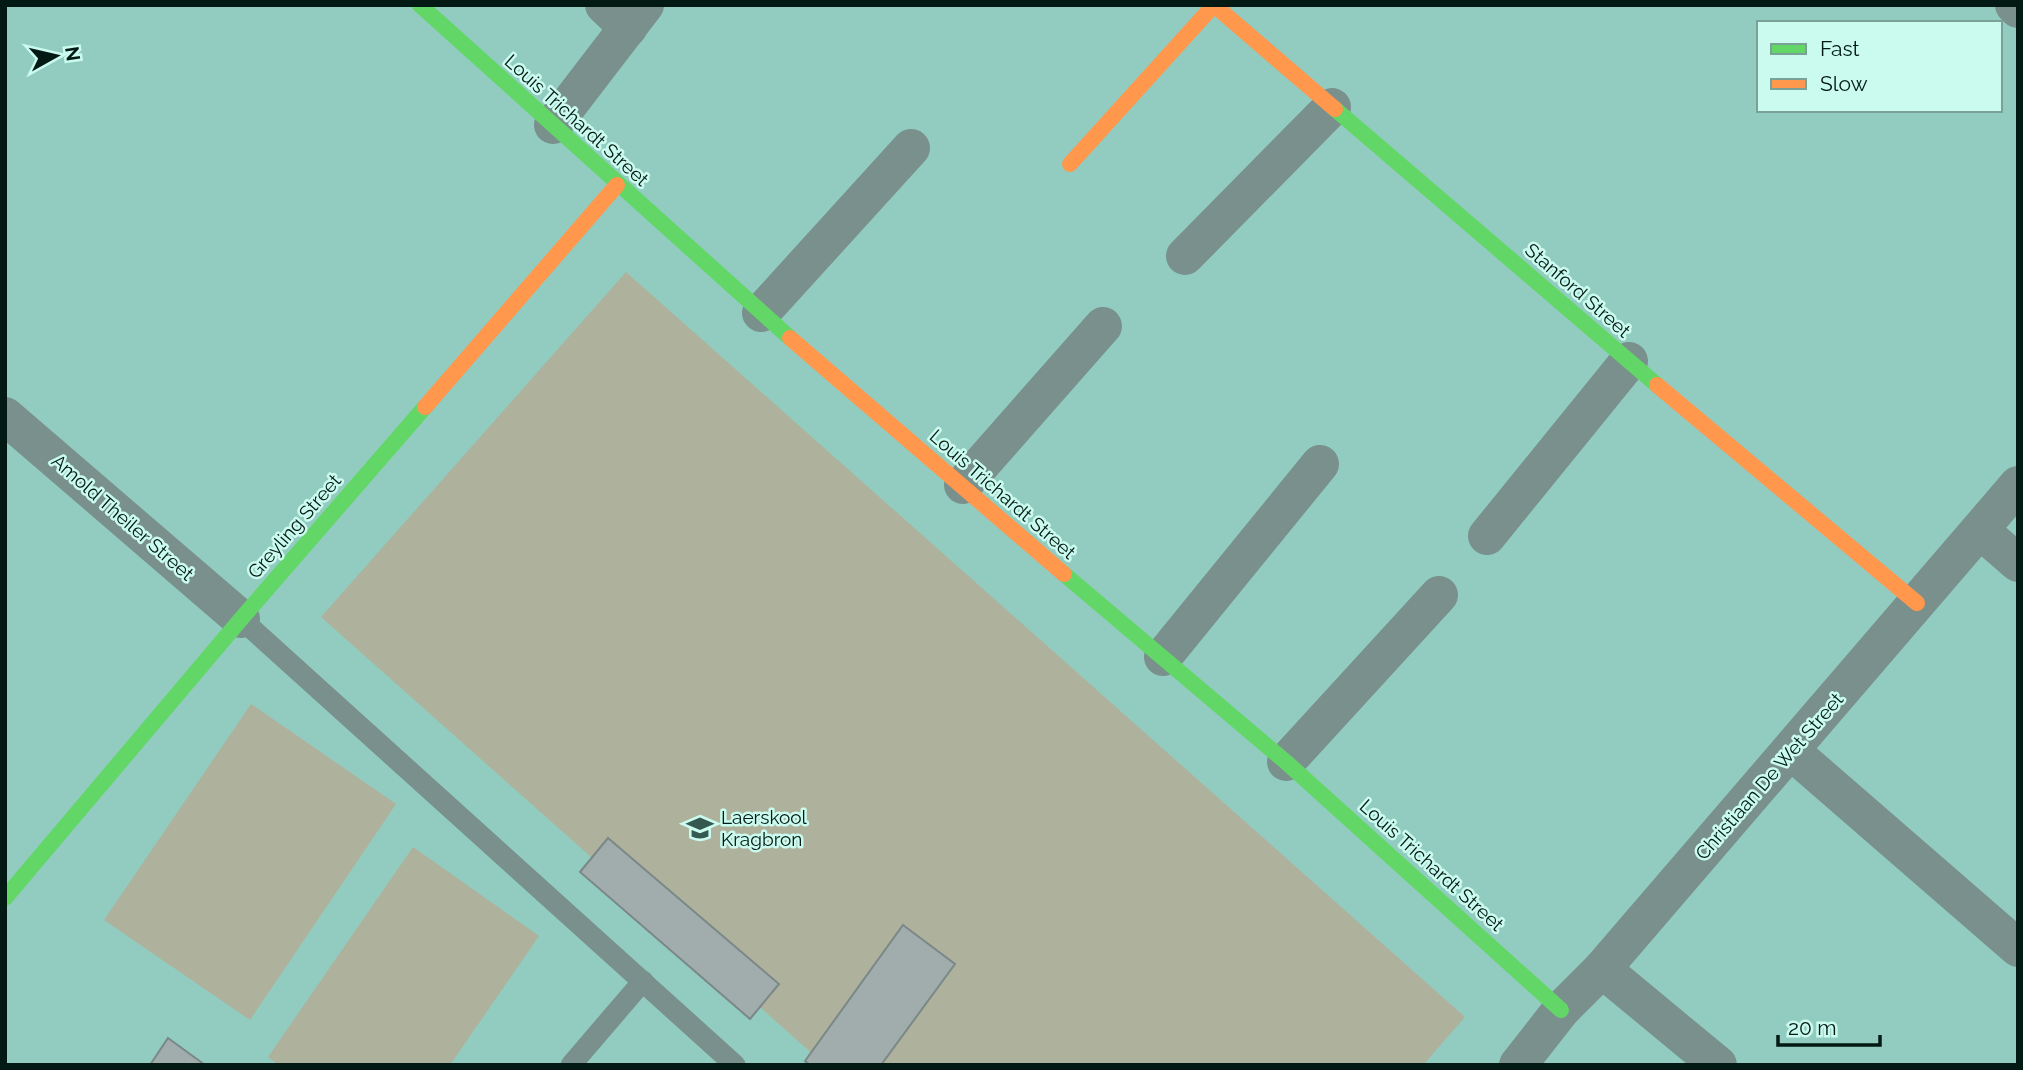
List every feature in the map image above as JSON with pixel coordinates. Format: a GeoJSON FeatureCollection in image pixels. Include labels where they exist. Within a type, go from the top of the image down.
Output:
{"type":"FeatureCollection","features":[{"type":"Feature","properties":{"kind":"street","name":"Louis Trichardt Street"},"geometry":{"type":"LineString","coordinates":[[420,5],[761,313],[963,485],[1118,622],[1286,762],[1561,1010]]}},
{"type":"Feature","properties":{"kind":"street"},"geometry":{"type":"LineString","coordinates":[[1070,164],[1214,5]]}},
{"type":"Feature","properties":{"kind":"street","name":"Stanford Street"},"geometry":{"type":"LineString","coordinates":[[1214,5],[1629,361],[1917,603]]}},
{"type":"Feature","properties":{"kind":"street"},"geometry":{"type":"LineString","coordinates":[[2014,5],[2018,9]]}},
{"type":"Feature","properties":{"kind":"street"},"geometry":{"type":"LineString","coordinates":[[553,125],[626,13]]}},
{"type":"Feature","properties":{"kind":"street"},"geometry":{"type":"LineString","coordinates":[[1185,256],[1332,107]]}},
{"type":"Feature","properties":{"kind":"street"},"geometry":{"type":"LineString","coordinates":[[761,313],[911,148]]}},
{"type":"Feature","properties":{"kind":"street","name":"Greyling Street"},"geometry":{"type":"LineString","coordinates":[[5,898],[241,619],[617,185]]}},
{"type":"Feature","properties":{"kind":"street"},"geometry":{"type":"LineString","coordinates":[[963,485],[1103,326]]}},
{"type":"Feature","properties":{"kind":"street"},"geometry":{"type":"LineString","coordinates":[[1487,536],[1629,361]]}},
{"type":"Feature","properties":{"kind":"street","name":"Amold Theiler Street"},"geometry":{"type":"LineString","coordinates":[[5,416],[241,619]]}},
{"type":"Feature","properties":{"kind":"street"},"geometry":{"type":"LineString","coordinates":[[1163,657],[1320,464]]}},
{"type":"Feature","properties":{"kind":"street","name":"Christiaan De Wet Street"},"geometry":{"type":"LineString","coordinates":[[1518,1065],[1561,1010],[1602,969],[2018,485]]}},
{"type":"Feature","properties":{"kind":"street"},"geometry":{"type":"LineString","coordinates":[[1980,530],[2018,563]]}},
{"type":"Feature","properties":{"kind":"street"},"geometry":{"type":"LineString","coordinates":[[1286,762],[1439,595]]}},
{"type":"Feature","properties":{"kind":"street"},"geometry":{"type":"LineString","coordinates":[[1791,751],[2018,948]]}},
{"type":"Feature","properties":{"kind":"street"},"geometry":{"type":"LineString","coordinates":[[1602,969],[1718,1065]]}},
{"type":"Feature","properties":{"kind":"lane"},"geometry":{"type":"LineString","coordinates":[[241,619],[735,1065]]}},
{"type":"Feature","properties":{"kind":"lane"},"geometry":{"type":"LineString","coordinates":[[571,1065],[643,981]]}},
{"type":"Feature","properties":{"kind":"green space","name":"Laerskool Kragbron"},"geometry":{"type":"Polygon","coordinates":[[[626,272],[1465,1017],[1423,1065],[825,1065],[321,617],[626,272]]]}},
{"type":"Feature","properties":{"kind":"green space"},"geometry":{"type":"Polygon","coordinates":[[[251,704],[396,804],[250,1020],[104,920],[251,704]]]}},
{"type":"Feature","properties":{"kind":"green space"},"geometry":{"type":"Polygon","coordinates":[[[413,847],[539,936],[450,1065],[279,1065],[268,1057],[413,847]]]}},
{"type":"Feature","properties":{"kind":"building"},"geometry":{"type":"Polygon","coordinates":[[[608,838],[779,984],[750,1019],[580,872],[608,838]]]}},
{"type":"Feature","properties":{"kind":"building"},"geometry":{"type":"Polygon","coordinates":[[[903,925],[955,964],[881,1065],[810,1065],[805,1061],[903,925]]]}},
{"type":"Feature","properties":{"kind":"building"},"geometry":{"type":"Polygon","coordinates":[[[168,1038],[205,1065],[150,1065],[168,1038]]]}},
{"type":"Feature","properties":{"kind":"traffic: fast"},"geometry":{"type":"LineString","coordinates":[[420,5],[790,338]]}},
{"type":"Feature","properties":{"kind":"traffic: fast"},"geometry":{"type":"LineString","coordinates":[[1335,109],[1657,385]]}},
{"type":"Feature","properties":{"kind":"traffic: fast"},"geometry":{"type":"LineString","coordinates":[[5,898],[425,407]]}},
{"type":"Feature","properties":{"kind":"traffic: fast"},"geometry":{"type":"LineString","coordinates":[[1064,574],[1286,762],[1561,1010]]}},
{"type":"Feature","properties":{"kind":"traffic: slow"},"geometry":{"type":"LineString","coordinates":[[1070,164],[1214,5],[1335,109]]}},
{"type":"Feature","properties":{"kind":"traffic: slow"},"geometry":{"type":"LineString","coordinates":[[425,407],[617,185]]}},
{"type":"Feature","properties":{"kind":"traffic: slow"},"geometry":{"type":"LineString","coordinates":[[790,338],[1064,574]]}},
{"type":"Feature","properties":{"kind":"traffic: slow"},"geometry":{"type":"LineString","coordinates":[[1657,385],[1917,603]]}},
{"type":"Feature","properties":{"kind":"place","name":"Laerskool Kragbron"},"geometry":{"type":"Point","coordinates":[700,828]}}]}
